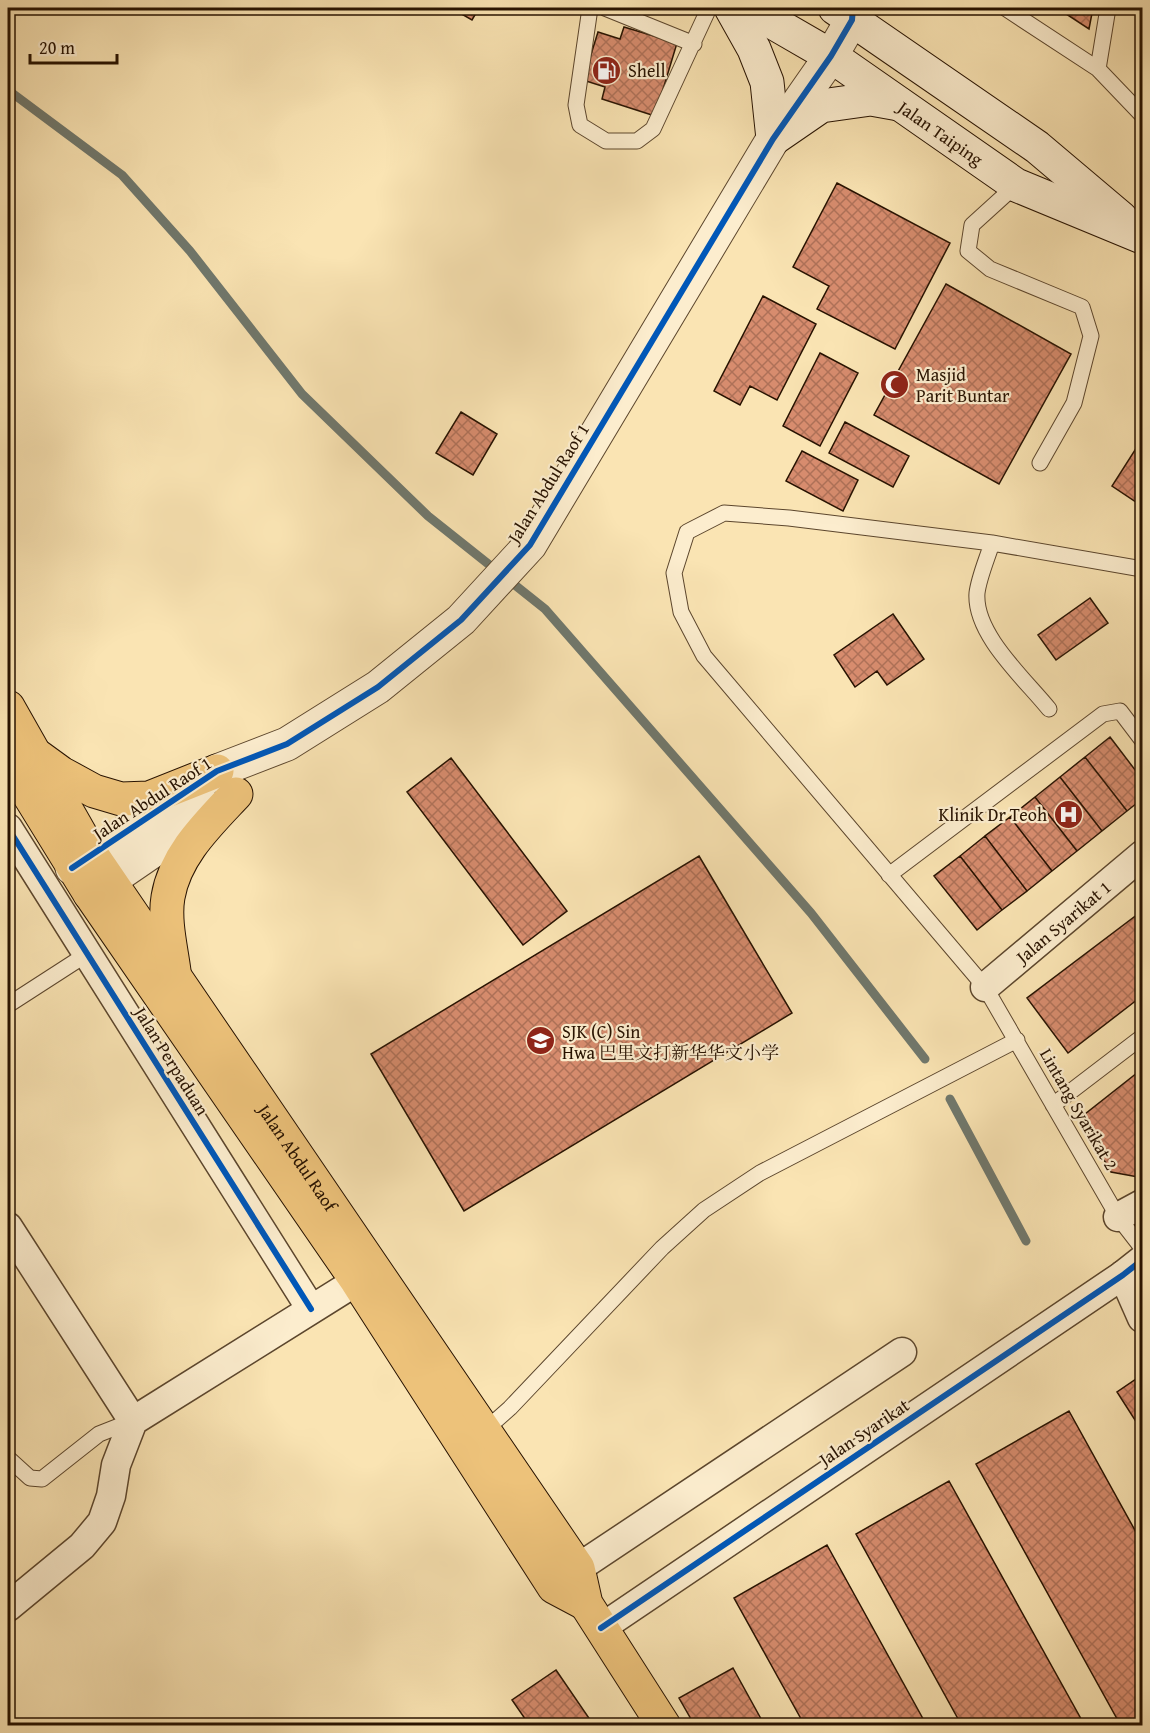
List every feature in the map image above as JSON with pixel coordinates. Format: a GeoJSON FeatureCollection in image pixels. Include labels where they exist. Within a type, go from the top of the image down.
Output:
{"type":"FeatureCollection","features":[{"type":"Feature","properties":{"kind":"main road","name":"Jalan Abdul Raof"},"geometry":{"type":"LineString","coordinates":[[8,707],[20,757],[82,861],[554,1587],[594,1616]]}},
{"type":"Feature","properties":{"kind":"main road"},"geometry":{"type":"LineString","coordinates":[[20,757],[61,773],[94,791],[122,799],[149,798],[226,782]]}},
{"type":"Feature","properties":{"kind":"main road"},"geometry":{"type":"LineString","coordinates":[[174,975],[168,899],[174,872],[207,825],[226,782]]}},
{"type":"Feature","properties":{"kind":"main road","name":"Jalan Abdul Raof"},"geometry":{"type":"LineString","coordinates":[[100,888],[174,975],[377,1269],[578,1568],[594,1616],[664,1725]]}},
{"type":"Feature","properties":{"kind":"street"},"geometry":{"type":"LineString","coordinates":[[731,8],[754,49],[767,82],[773,139],[821,106],[871,99],[900,104]]}},
{"type":"Feature","properties":{"kind":"street","name":"Jalan Taiping"},"geometry":{"type":"LineString","coordinates":[[748,8],[831,56],[1016,185],[1143,237]]}},
{"type":"Feature","properties":{"kind":"street","name":"Jalan Abdul Raof 1"},"geometry":{"type":"LineString","coordinates":[[82,861],[226,782],[378,687],[461,620],[530,545],[773,139],[831,56],[847,12]]}},
{"type":"Feature","properties":{"kind":"street","name":"Jalan Taiping"},"geometry":{"type":"LineString","coordinates":[[847,12],[1037,147],[1143,237]]}},
{"type":"Feature","properties":{"kind":"street","name":"Jalan Abdul Raof 1"},"geometry":{"type":"LineString","coordinates":[[100,888],[226,782]]}},
{"type":"Feature","properties":{"kind":"street","name":"Jalan Perpaduan"},"geometry":{"type":"LineString","coordinates":[[8,828],[311,1309]]}},
{"type":"Feature","properties":{"kind":"street","name":"Jalan Syarikat 1"},"geometry":{"type":"LineString","coordinates":[[985,987],[1143,855]]}},
{"type":"Feature","properties":{"kind":"street"},"geometry":{"type":"LineString","coordinates":[[8,1227],[133,1421]]}},
{"type":"Feature","properties":{"kind":"street"},"geometry":{"type":"LineString","coordinates":[[1133,1268],[1143,1318]]}},
{"type":"Feature","properties":{"kind":"street","name":"Jalan Syarikat"},"geometry":{"type":"LineString","coordinates":[[594,1616],[1133,1268]]}},
{"type":"Feature","properties":{"kind":"street"},"geometry":{"type":"LineString","coordinates":[[8,1607],[82,1546],[102,1521],[111,1497],[116,1465],[133,1421],[357,1281]]}},
{"type":"Feature","properties":{"kind":"street"},"geometry":{"type":"LineString","coordinates":[[578,1568],[902,1352]]}},
{"type":"Feature","properties":{"kind":"lane"},"geometry":{"type":"LineString","coordinates":[[590,8],[576,105],[580,125],[606,141],[637,141],[653,129],[709,8]]}},
{"type":"Feature","properties":{"kind":"lane"},"geometry":{"type":"LineString","coordinates":[[605,8],[694,44]]}},
{"type":"Feature","properties":{"kind":"lane"},"geometry":{"type":"LineString","coordinates":[[1005,8],[1098,69],[1143,115]]}},
{"type":"Feature","properties":{"kind":"lane"},"geometry":{"type":"LineString","coordinates":[[1098,69],[1108,8]]}},
{"type":"Feature","properties":{"kind":"lane"},"geometry":{"type":"LineString","coordinates":[[1016,185],[972,225],[968,251],[990,269],[1082,308],[1091,336],[1074,403],[1040,463]]}},
{"type":"Feature","properties":{"kind":"lane","name":"Lintang Syarikat 2"},"geometry":{"type":"LineString","coordinates":[[1143,569],[992,543],[789,518],[724,513],[687,532],[674,573],[681,612],[704,656],[985,987],[1053,1105],[1130,1210],[1143,1248]]}},
{"type":"Feature","properties":{"kind":"lane"},"geometry":{"type":"LineString","coordinates":[[992,543],[977,592],[979,615],[986,632],[1049,709]]}},
{"type":"Feature","properties":{"kind":"lane"},"geometry":{"type":"LineString","coordinates":[[889,875],[1103,714],[1120,711],[1143,740]]}},
{"type":"Feature","properties":{"kind":"lane"},"geometry":{"type":"LineString","coordinates":[[8,1005],[87,954]]}},
{"type":"Feature","properties":{"kind":"lane"},"geometry":{"type":"LineString","coordinates":[[1053,1105],[1143,1037]]}},
{"type":"Feature","properties":{"kind":"lane"},"geometry":{"type":"LineString","coordinates":[[484,1431],[510,1408],[662,1248],[704,1210],[760,1173],[1017,1040]]}},
{"type":"Feature","properties":{"kind":"lane"},"geometry":{"type":"LineString","coordinates":[[8,1458],[30,1478],[42,1479],[99,1434],[133,1421]]}},
{"type":"Feature","properties":{"kind":"building"},"geometry":{"type":"Polygon","coordinates":[[[451,8],[479,8],[472,20],[451,8]]]}},
{"type":"Feature","properties":{"kind":"building"},"geometry":{"type":"Polygon","coordinates":[[[1057,8],[1093,8],[1089,29],[1057,8]]]}},
{"type":"Feature","properties":{"kind":"building"},"geometry":{"type":"Polygon","coordinates":[[[624,27],[677,43],[655,116],[602,99],[605,87],[583,80],[598,32],[620,39],[624,27]]]}},
{"type":"Feature","properties":{"kind":"building"},"geometry":{"type":"Polygon","coordinates":[[[837,183],[950,243],[895,349],[817,309],[829,286],[793,267],[837,183]]]}},
{"type":"Feature","properties":{"kind":"building"},"geometry":{"type":"Polygon","coordinates":[[[946,284],[1071,354],[999,484],[874,415],[946,284]]]}},
{"type":"Feature","properties":{"kind":"building"},"geometry":{"type":"Polygon","coordinates":[[[763,296],[816,324],[777,400],[750,386],[740,405],[714,391],[763,296]]]}},
{"type":"Feature","properties":{"kind":"building"},"geometry":{"type":"Polygon","coordinates":[[[820,353],[858,373],[820,446],[783,426],[820,353]]]}},
{"type":"Feature","properties":{"kind":"building"},"geometry":{"type":"Polygon","coordinates":[[[461,412],[497,434],[473,475],[436,453],[461,412]]]}},
{"type":"Feature","properties":{"kind":"building"},"geometry":{"type":"Polygon","coordinates":[[[845,422],[909,456],[893,487],[829,453],[845,422]]]}},
{"type":"Feature","properties":{"kind":"building"},"geometry":{"type":"Polygon","coordinates":[[[1142,439],[1142,506],[1112,486],[1142,439]]]}},
{"type":"Feature","properties":{"kind":"building"},"geometry":{"type":"Polygon","coordinates":[[[802,451],[858,480],[843,511],[786,481],[802,451]]]}},
{"type":"Feature","properties":{"kind":"building"},"geometry":{"type":"Polygon","coordinates":[[[1090,598],[1108,623],[1056,660],[1038,635],[1090,598]]]}},
{"type":"Feature","properties":{"kind":"building"},"geometry":{"type":"Polygon","coordinates":[[[893,614],[924,659],[887,685],[877,671],[855,687],[834,655],[893,614]]]}},
{"type":"Feature","properties":{"kind":"building"},"geometry":{"type":"Polygon","coordinates":[[[1110,737],[1142,779],[1142,799],[1127,811],[1085,757],[1110,737]]]}},
{"type":"Feature","properties":{"kind":"building"},"geometry":{"type":"Polygon","coordinates":[[[1085,757],[1127,811],[1102,831],[1060,777],[1085,757]]]}},
{"type":"Feature","properties":{"kind":"building"},"geometry":{"type":"Polygon","coordinates":[[[451,758],[567,911],[523,945],[407,792],[451,758]]]}},
{"type":"Feature","properties":{"kind":"building","name":"Klinik Dr Teoh"},"geometry":{"type":"Polygon","coordinates":[[[1060,777],[1102,831],[1077,851],[1035,797],[1060,777]]]}},
{"type":"Feature","properties":{"kind":"building"},"geometry":{"type":"Polygon","coordinates":[[[1035,797],[1077,851],[1052,871],[1010,817],[1035,797]]]}},
{"type":"Feature","properties":{"kind":"building"},"geometry":{"type":"Polygon","coordinates":[[[1010,817],[1052,871],[1027,891],[985,836],[1010,817]]]}},
{"type":"Feature","properties":{"kind":"building"},"geometry":{"type":"Polygon","coordinates":[[[985,836],[1027,891],[1002,910],[960,856],[985,836]]]}},
{"type":"Feature","properties":{"kind":"building"},"geometry":{"type":"Polygon","coordinates":[[[699,856],[792,1013],[464,1211],[371,1054],[699,856]]]}},
{"type":"Feature","properties":{"kind":"building"},"geometry":{"type":"Polygon","coordinates":[[[960,856],[1002,910],[977,930],[934,876],[960,856]]]}},
{"type":"Feature","properties":{"kind":"building"},"geometry":{"type":"Polygon","coordinates":[[[1142,911],[1142,996],[1068,1053],[1027,998],[1142,911]]]}},
{"type":"Feature","properties":{"kind":"building"},"geometry":{"type":"Polygon","coordinates":[[[1142,1069],[1142,1173],[1138,1177],[1111,1172],[1080,1118],[1142,1069]]]}},
{"type":"Feature","properties":{"kind":"building"},"geometry":{"type":"Polygon","coordinates":[[[1142,1375],[1142,1431],[1117,1392],[1142,1375]]]}},
{"type":"Feature","properties":{"kind":"building"},"geometry":{"type":"Polygon","coordinates":[[[1069,1411],[1142,1543],[1142,1726],[1121,1726],[976,1464],[1069,1411]]]}},
{"type":"Feature","properties":{"kind":"building"},"geometry":{"type":"Polygon","coordinates":[[[949,1481],[1085,1726],[962,1726],[856,1534],[949,1481]]]}},
{"type":"Feature","properties":{"kind":"building"},"geometry":{"type":"Polygon","coordinates":[[[827,1545],[927,1726],[805,1726],[734,1598],[827,1545]]]}},
{"type":"Feature","properties":{"kind":"building"},"geometry":{"type":"Polygon","coordinates":[[[733,1668],[765,1726],[695,1726],[679,1698],[733,1668]]]}},
{"type":"Feature","properties":{"kind":"building"},"geometry":{"type":"Polygon","coordinates":[[[556,1670],[591,1721],[585,1726],[530,1726],[512,1700],[556,1670]]]}},
{"type":"Feature","properties":{"kind":"waterway"},"geometry":{"type":"LineString","coordinates":[[8,90],[122,175],[190,251],[302,394],[428,516],[545,609],[811,913],[925,1059]]}},
{"type":"Feature","properties":{"kind":"waterway"},"geometry":{"type":"LineString","coordinates":[[950,1099],[1026,1241]]}},
{"type":"Feature","properties":{"kind":"cycle path"},"geometry":{"type":"LineString","coordinates":[[72,868],[217,771],[287,744],[378,687],[461,620],[530,545],[773,139],[831,56],[852,20],[853,8]]}},
{"type":"Feature","properties":{"kind":"cycle path"},"geometry":{"type":"LineString","coordinates":[[8,828],[311,1309]]}},
{"type":"Feature","properties":{"kind":"cycle path"},"geometry":{"type":"LineString","coordinates":[[601,1628],[1142,1260]]}},
{"type":"Feature","properties":{"kind":"place","name":"Shell"},"geometry":{"type":"Point","coordinates":[607,70]}},
{"type":"Feature","properties":{"kind":"place","name":"Masjid Parit Buntar"},"geometry":{"type":"Point","coordinates":[895,384]}},
{"type":"Feature","properties":{"kind":"place","name":"Klinik Dr Teoh"},"geometry":{"type":"Point","coordinates":[1068,814]}},
{"type":"Feature","properties":{"kind":"place","name":"SJK (C) Sin Hwa 巴里文打新华华文小学"},"geometry":{"type":"Point","coordinates":[541,1041]}}]}
